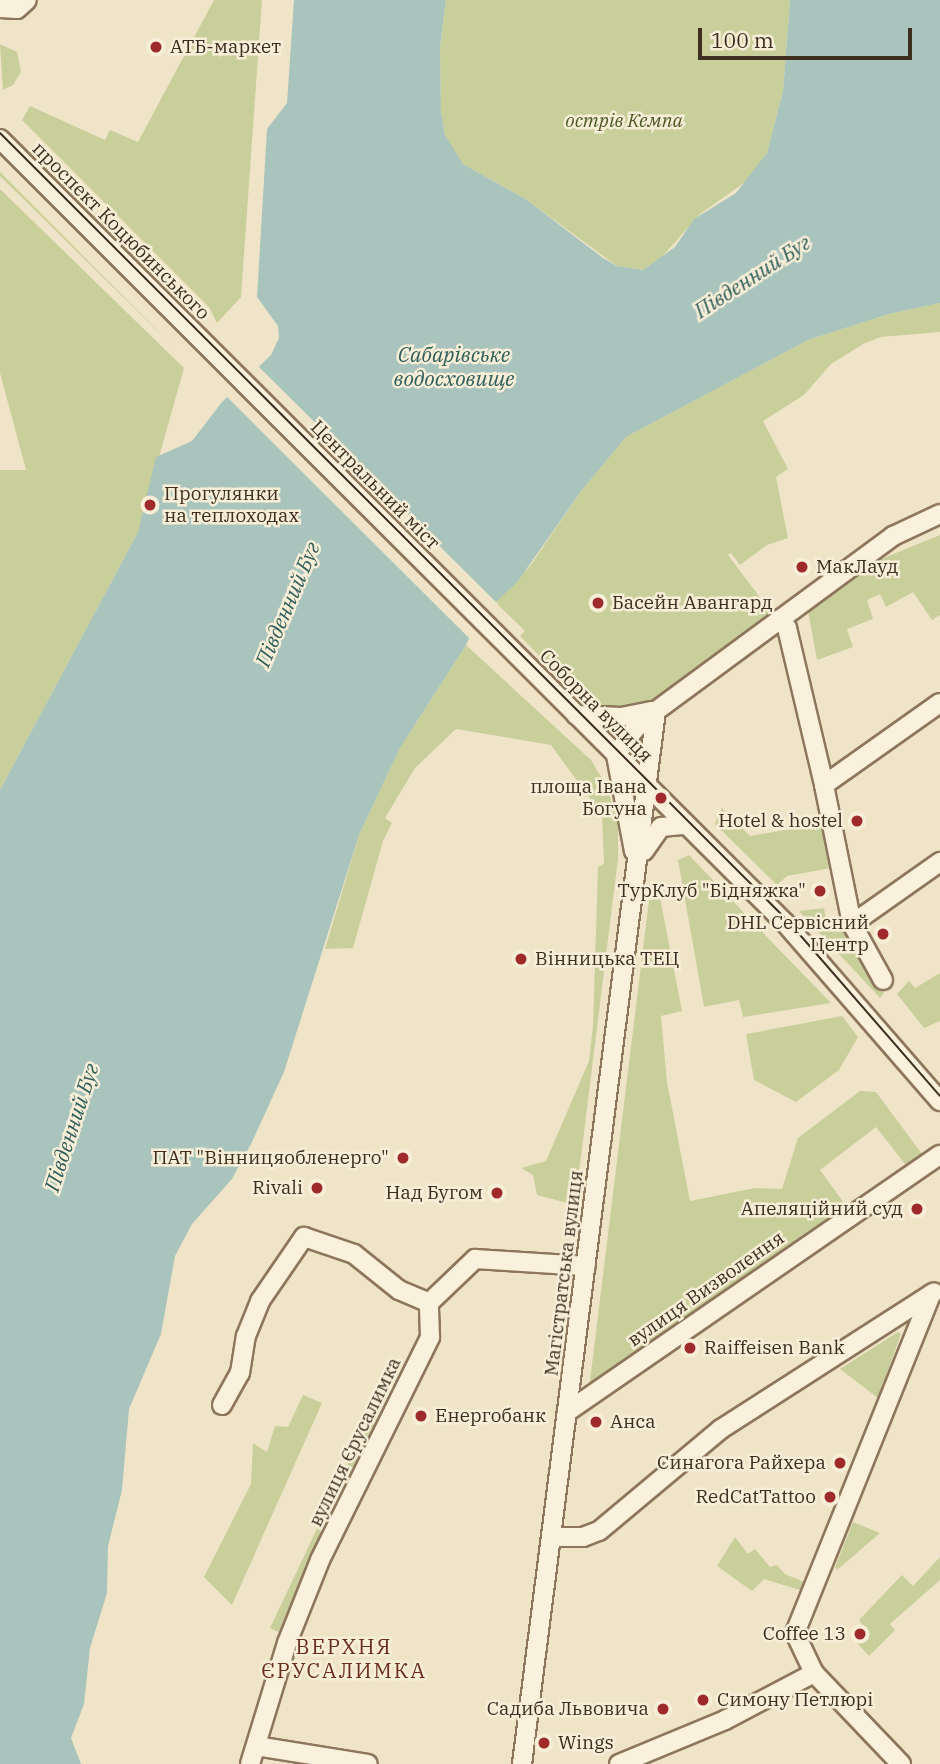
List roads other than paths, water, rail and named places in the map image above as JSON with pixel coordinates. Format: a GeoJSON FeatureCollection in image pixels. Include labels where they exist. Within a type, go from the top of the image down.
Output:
{"type":"FeatureCollection","features":[{"type":"Feature","properties":{"kind":"street"},"geometry":{"type":"LineString","coordinates":[[0,8],[17,9],[27,0]]}},
{"type":"Feature","properties":{"kind":"street","name":"проспект Коцюбинського"},"geometry":{"type":"LineString","coordinates":[[0,139],[212,352]]}},
{"type":"Feature","properties":{"kind":"street","name":"Центральний міст"},"geometry":{"type":"LineString","coordinates":[[212,352],[509,648]]}},
{"type":"Feature","properties":{"kind":"street"},"geometry":{"type":"LineString","coordinates":[[638,862],[616,755],[635,729],[893,536],[940,514]]}},
{"type":"Feature","properties":{"kind":"street"},"geometry":{"type":"LineString","coordinates":[[780,619],[787,628],[824,785],[852,924],[883,980]]}},
{"type":"Feature","properties":{"kind":"street","name":"Соборна вулиця"},"geometry":{"type":"LineString","coordinates":[[509,648],[785,923],[940,1101]]}},
{"type":"Feature","properties":{"kind":"street"},"geometry":{"type":"LineString","coordinates":[[824,785],[940,703]]}},
{"type":"Feature","properties":{"kind":"street"},"geometry":{"type":"LineString","coordinates":[[576,716],[621,717],[656,711]]}},
{"type":"Feature","properties":{"kind":"street","name":"Магістратська вулиця"},"geometry":{"type":"LineString","coordinates":[[522,1764],[649,788],[649,740],[656,711]]}},
{"type":"Feature","properties":{"kind":"street"},"geometry":{"type":"LineString","coordinates":[[638,862],[657,830],[685,825]]}},
{"type":"Feature","properties":{"kind":"street"},"geometry":{"type":"LineString","coordinates":[[852,924],[940,862]]}},
{"type":"Feature","properties":{"kind":"street","name":"вулиця Визволення"},"geometry":{"type":"LineString","coordinates":[[567,1412],[940,1155]]}},
{"type":"Feature","properties":{"kind":"street"},"geometry":{"type":"LineString","coordinates":[[222,1405],[240,1373],[246,1336],[260,1301],[304,1237],[354,1254],[399,1290],[429,1303],[475,1259],[586,1266]]}},
{"type":"Feature","properties":{"kind":"street"},"geometry":{"type":"LineString","coordinates":[[553,1538],[583,1537],[599,1531],[722,1429],[935,1291]]}},
{"type":"Feature","properties":{"kind":"street"},"geometry":{"type":"LineString","coordinates":[[901,1764],[814,1673],[794,1633],[935,1291]]}},
{"type":"Feature","properties":{"kind":"street","name":"вулиця Єрусалимка"},"geometry":{"type":"LineString","coordinates":[[250,1764],[287,1643],[320,1560],[430,1337],[429,1303]]}},
{"type":"Feature","properties":{"kind":"street"},"geometry":{"type":"LineString","coordinates":[[619,1764],[713,1725],[814,1673]]}},
{"type":"Feature","properties":{"kind":"street"},"geometry":{"type":"LineString","coordinates":[[256,1745],[368,1764]]}},
{"type":"Feature","properties":{"kind":"water","name":"Сабарівське водосховище"},"geometry":{"type":"Polygon","coordinates":[[[294,0],[446,0],[440,48],[441,112],[445,135],[463,164],[527,200],[603,258],[617,266],[643,270],[675,247],[694,219],[736,193],[767,153],[783,91],[790,0],[940,0],[940,303],[889,314],[808,340],[626,437],[582,490],[518,581],[479,618],[466,645],[400,748],[359,835],[284,1072],[251,1144],[232,1179],[192,1224],[175,1256],[161,1334],[129,1409],[122,1490],[108,1546],[107,1593],[90,1648],[84,1704],[71,1738],[81,1764],[0,1764],[0,790],[138,532],[156,457],[192,441],[222,402],[271,355],[279,338],[278,326],[257,297],[267,129],[287,103],[294,0]]]}},
{"type":"Feature","properties":{"kind":"tram line"},"geometry":{"type":"LineString","coordinates":[[0,133],[787,920],[940,1096]]}},
{"type":"Feature","properties":{"kind":"place","name":"АТБ-маркет"},"geometry":{"type":"Point","coordinates":[156,47]}},
{"type":"Feature","properties":{"kind":"place","name":"Прогулянки на теплоходах"},"geometry":{"type":"Point","coordinates":[150,505]}},
{"type":"Feature","properties":{"kind":"place","name":"МакЛауд"},"geometry":{"type":"Point","coordinates":[802,567]}},
{"type":"Feature","properties":{"kind":"place","name":"Басейн Авангард"},"geometry":{"type":"Point","coordinates":[598,603]}},
{"type":"Feature","properties":{"kind":"place","name":"площа Івана Богуна"},"geometry":{"type":"Point","coordinates":[661,798]}},
{"type":"Feature","properties":{"kind":"place","name":"Hotel & hostel"},"geometry":{"type":"Point","coordinates":[857,821]}},
{"type":"Feature","properties":{"kind":"place","name":"ТурКлуб \"Бідняжка\""},"geometry":{"type":"Point","coordinates":[820,891]}},
{"type":"Feature","properties":{"kind":"place","name":"DHL Сервісний Центр"},"geometry":{"type":"Point","coordinates":[883,934]}},
{"type":"Feature","properties":{"kind":"place","name":"Вінницька ТЕЦ"},"geometry":{"type":"Point","coordinates":[521,959]}},
{"type":"Feature","properties":{"kind":"place","name":"ПАТ \"Вінницяобленерго\""},"geometry":{"type":"Point","coordinates":[403,1158]}},
{"type":"Feature","properties":{"kind":"place","name":"Rivali"},"geometry":{"type":"Point","coordinates":[317,1188]}},
{"type":"Feature","properties":{"kind":"place","name":"Над Бугом"},"geometry":{"type":"Point","coordinates":[497,1193]}},
{"type":"Feature","properties":{"kind":"place","name":"Апеляційний суд"},"geometry":{"type":"Point","coordinates":[917,1209]}},
{"type":"Feature","properties":{"kind":"place","name":"Raiffeisen Bank"},"geometry":{"type":"Point","coordinates":[690,1348]}},
{"type":"Feature","properties":{"kind":"place","name":"Енергобанк"},"geometry":{"type":"Point","coordinates":[421,1416]}},
{"type":"Feature","properties":{"kind":"place","name":"Анса"},"geometry":{"type":"Point","coordinates":[596,1422]}},
{"type":"Feature","properties":{"kind":"place","name":"Синагога Райхера"},"geometry":{"type":"Point","coordinates":[840,1463]}},
{"type":"Feature","properties":{"kind":"place","name":"RedCatTattoo"},"geometry":{"type":"Point","coordinates":[830,1497]}},
{"type":"Feature","properties":{"kind":"place","name":"Coffee 13"},"geometry":{"type":"Point","coordinates":[860,1634]}},
{"type":"Feature","properties":{"kind":"place","name":"Симону Петлюрі"},"geometry":{"type":"Point","coordinates":[703,1700]}},
{"type":"Feature","properties":{"kind":"place","name":"Садиба Львовича"},"geometry":{"type":"Point","coordinates":[663,1709]}},
{"type":"Feature","properties":{"kind":"place","name":"Wings"},"geometry":{"type":"Point","coordinates":[544,1743]}},
{"type":"Feature","properties":{"kind":"district","name":"ВЕРХНЯ ЄРУСАЛИМКА"},"geometry":{"type":"Point","coordinates":[344,1658]}},
{"type":"Feature","properties":{"kind":"park label","name":"острів Кемпа"},"geometry":{"type":"Point","coordinates":[624,121]}},
{"type":"Feature","properties":{"kind":"water label","name":"Південний Буг"},"geometry":{"type":"Point","coordinates":[752,276]}},
{"type":"Feature","properties":{"kind":"water label","name":"Південний Буг"},"geometry":{"type":"Point","coordinates":[287,604]}},
{"type":"Feature","properties":{"kind":"water label","name":"Південний Буг"},"geometry":{"type":"Point","coordinates":[71,1127]}}]}
